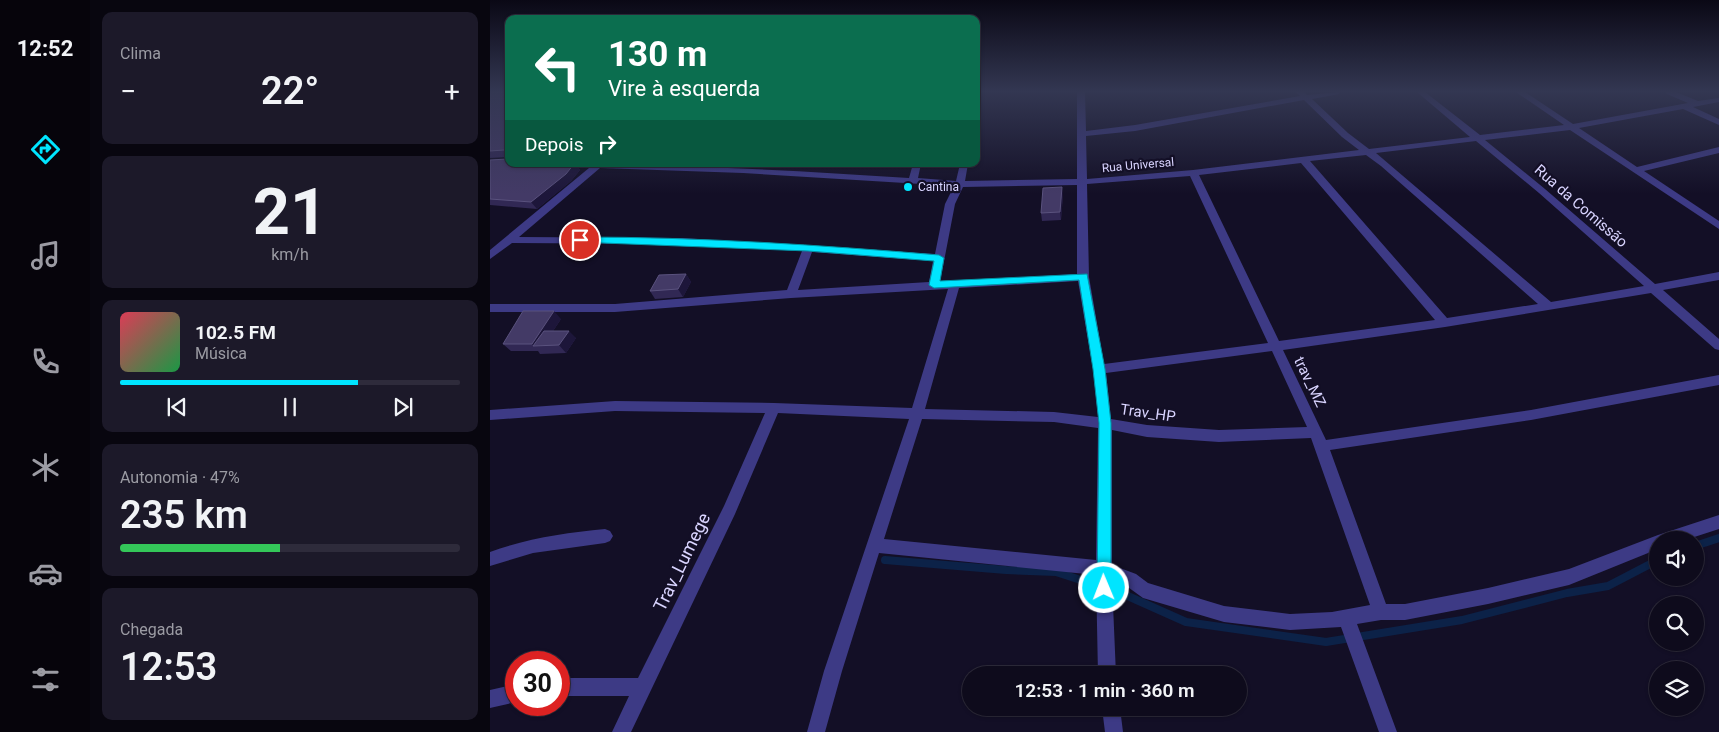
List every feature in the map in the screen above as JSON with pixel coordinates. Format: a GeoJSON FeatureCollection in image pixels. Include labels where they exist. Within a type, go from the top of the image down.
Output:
{"type":"FeatureCollection","features":[{"type":"Feature","properties":{"kind":"street"},"geometry":{"type":"LineString","coordinates":[[1082,126],[1083,277],[1099,369],[1105,423],[1104,571],[1107,666]]}},
{"type":"Feature","properties":{"kind":"street"},"geometry":{"type":"LineString","coordinates":[[1082,134],[1144,126]]}},
{"type":"Feature","properties":{"kind":"street"},"geometry":{"type":"LineString","coordinates":[[1336,126],[1384,164],[1548,306]]}},
{"type":"Feature","properties":{"kind":"street","name":"Rua da Comissão"},"geometry":{"type":"LineString","coordinates":[[1462,126],[1542,191],[1719,346]]}},
{"type":"Feature","properties":{"kind":"street","name":"Rua Universal"},"geometry":{"type":"LineString","coordinates":[[746,167],[960,184],[1082,182],[1193,172],[1576,126]]}},
{"type":"Feature","properties":{"kind":"street"},"geometry":{"type":"LineString","coordinates":[[1571,127],[1719,226]]}},
{"type":"Feature","properties":{"kind":"street"},"geometry":{"type":"LineString","coordinates":[[1636,170],[1718,150]]}},
{"type":"Feature","properties":{"kind":"street"},"geometry":{"type":"LineString","coordinates":[[1303,159],[1445,323]]}},
{"type":"Feature","properties":{"kind":"street"},"geometry":{"type":"LineString","coordinates":[[492,252],[510,240],[595,167]]}},
{"type":"Feature","properties":{"kind":"street"},"geometry":{"type":"LineString","coordinates":[[913,180],[916,167]]}},
{"type":"Feature","properties":{"kind":"street"},"geometry":{"type":"LineString","coordinates":[[934,285],[950,204],[960,184],[963,167]]}},
{"type":"Feature","properties":{"kind":"street","name":"trav_MZ"},"geometry":{"type":"LineString","coordinates":[[1193,172],[1316,432],[1381,612]]}},
{"type":"Feature","properties":{"kind":"street"},"geometry":{"type":"LineString","coordinates":[[510,240],[642,240],[808,248],[939,258]]}},
{"type":"Feature","properties":{"kind":"street"},"geometry":{"type":"LineString","coordinates":[[791,294],[808,248]]}},
{"type":"Feature","properties":{"kind":"street"},"geometry":{"type":"LineString","coordinates":[[1099,369],[1445,323],[1719,276]]}},
{"type":"Feature","properties":{"kind":"street"},"geometry":{"type":"LineString","coordinates":[[490,308],[615,308],[791,294],[1083,277]]}},
{"type":"Feature","properties":{"kind":"street"},"geometry":{"type":"LineString","coordinates":[[816,732],[917,414],[955,284]]}},
{"type":"Feature","properties":{"kind":"street"},"geometry":{"type":"LineString","coordinates":[[1320,446],[1531,415],[1719,380]]}},
{"type":"Feature","properties":{"kind":"street","name":"Trav_HP"},"geometry":{"type":"LineString","coordinates":[[490,415],[615,406],[774,408],[1054,417],[1105,423],[1147,431],[1219,436],[1316,432]]}},
{"type":"Feature","properties":{"kind":"street","name":"Trav_Lumege"},"geometry":{"type":"LineString","coordinates":[[621,732],[730,509],[774,408]]}},
{"type":"Feature","properties":{"kind":"street"},"geometry":{"type":"LineString","coordinates":[[1692,531],[1719,522]]}},
{"type":"Feature","properties":{"kind":"street"},"geometry":{"type":"LineString","coordinates":[[490,559],[516,549],[549,541],[605,536]]}},
{"type":"Feature","properties":{"kind":"street"},"geometry":{"type":"LineString","coordinates":[[874,545],[1091,566],[1130,579],[1143,590],[1224,614],[1290,622],[1332,620],[1381,612],[1405,612],[1488,596],[1569,577],[1649,546]]}},
{"type":"Feature","properties":{"kind":"street"},"geometry":{"type":"LineString","coordinates":[[1346,617],[1388,732]]}},
{"type":"Feature","properties":{"kind":"street"},"geometry":{"type":"LineString","coordinates":[[570,687],[642,687]]}},
{"type":"Feature","properties":{"kind":"street"},"geometry":{"type":"LineString","coordinates":[[490,699],[505,696]]}},
{"type":"Feature","properties":{"kind":"street"},"geometry":{"type":"LineString","coordinates":[[1112,716],[1114,732]]}},
{"type":"Feature","properties":{"kind":"building"},"geometry":{"type":"Polygon","coordinates":[[[490,126],[505,126],[505,151],[490,151],[490,126]]]}},
{"type":"Feature","properties":{"kind":"building"},"geometry":{"type":"Polygon","coordinates":[[[505,159],[505,167],[572,167],[566,174],[531,202],[490,199],[490,160],[505,159]]]}},
{"type":"Feature","properties":{"kind":"building"},"geometry":{"type":"Polygon","coordinates":[[[1062,187],[1060,212],[1041,213],[1043,188],[1062,187]]]}},
{"type":"Feature","properties":{"kind":"building"},"geometry":{"type":"Polygon","coordinates":[[[686,274],[678,289],[650,291],[659,275],[686,274]]]}},
{"type":"Feature","properties":{"kind":"building"},"geometry":{"type":"Polygon","coordinates":[[[523,311],[554,311],[532,344],[503,344],[523,311]]]}},
{"type":"Feature","properties":{"kind":"building"},"geometry":{"type":"Polygon","coordinates":[[[544,331],[569,331],[559,345],[533,346],[544,331]]]}},
{"type":"Feature","properties":{"kind":"waterway"},"geometry":{"type":"LineString","coordinates":[[1704,543],[1719,538]]}},
{"type":"Feature","properties":{"kind":"waterway"},"geometry":{"type":"LineString","coordinates":[[885,560],[1006,570],[1056,572],[1121,593],[1186,622],[1326,642],[1462,620],[1567,593],[1608,586],[1649,565]]}},
{"type":"Feature","properties":{"kind":"place","name":"Cantina"},"geometry":{"type":"Point","coordinates":[908,187]}},
{"type":"Feature","properties":{"kind":"route"},"geometry":{"type":"LineString","coordinates":[[580,240],[716,243],[939,258],[934,285],[1083,277],[1099,369],[1105,423],[1104,588]]}}]}
